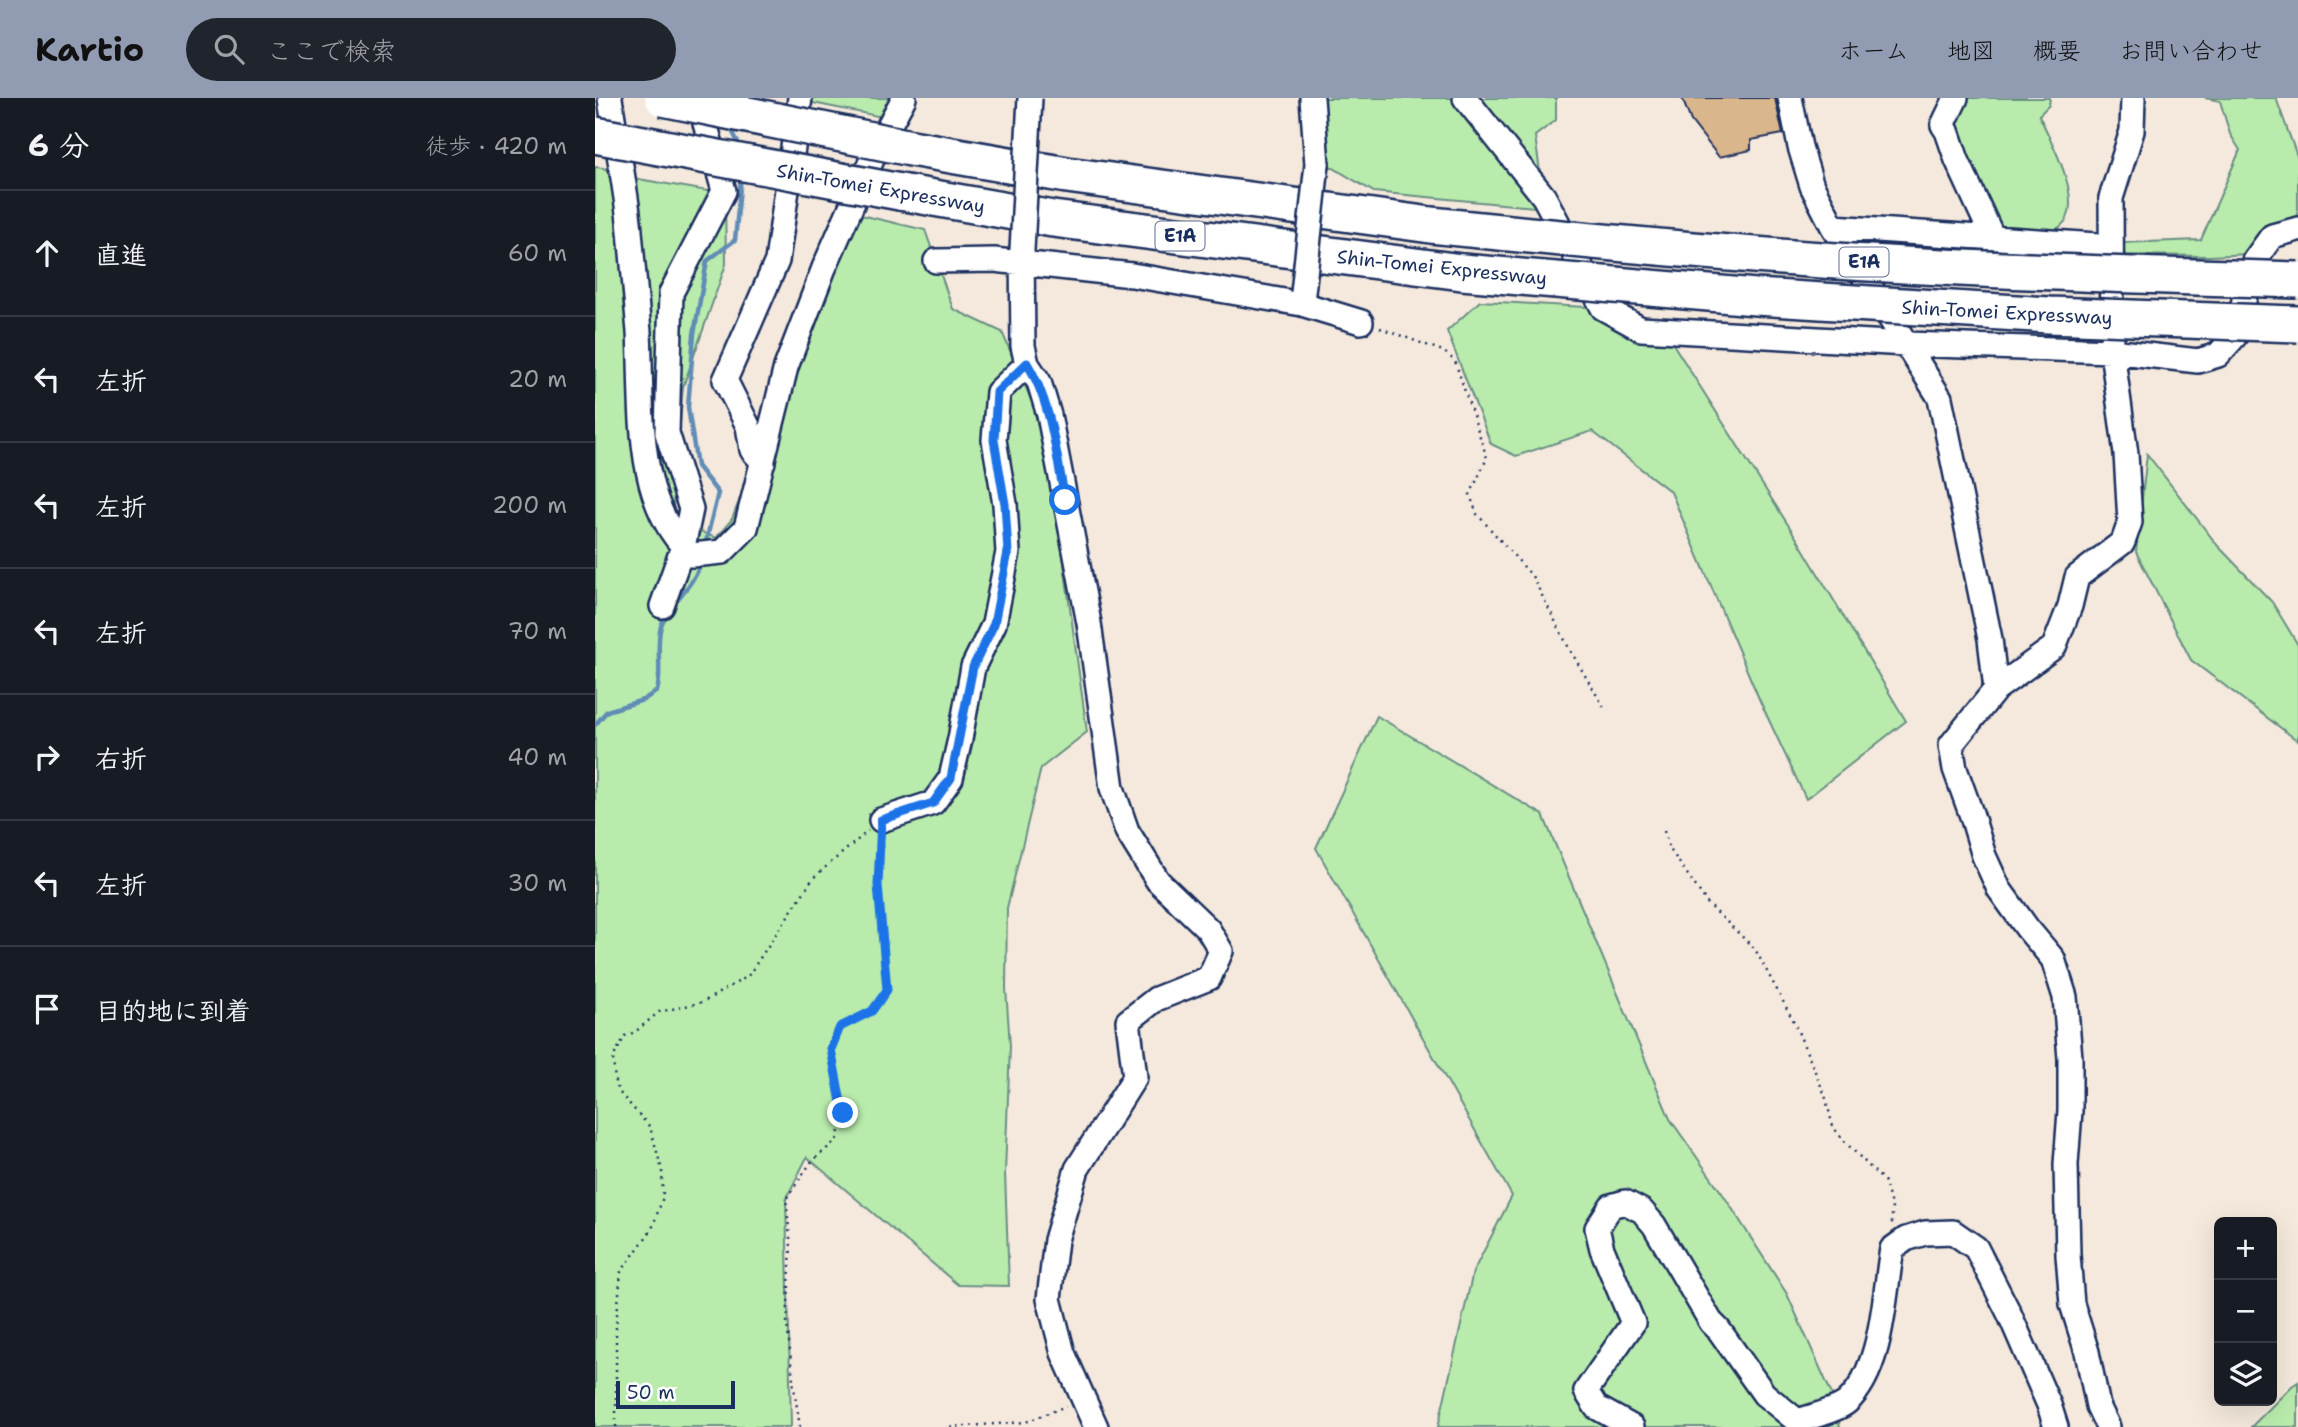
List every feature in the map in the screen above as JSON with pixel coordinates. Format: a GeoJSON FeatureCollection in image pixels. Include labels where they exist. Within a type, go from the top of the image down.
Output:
{"type":"FeatureCollection","features":[{"type":"Feature","properties":{"kind":"highway","name":"E1A"},"geometry":{"type":"LineString","coordinates":[[663,98],[911,148],[1067,175],[1431,225],[1611,244],[1838,261],[2056,273],[2298,281]]}},
{"type":"Feature","properties":{"kind":"highway","name":"Shin-Tomei Expressway"},"geometry":{"type":"LineString","coordinates":[[595,135],[1053,219],[1462,272],[1798,300],[2049,315],[2298,324]]}},
{"type":"Feature","properties":{"kind":"street"},"geometry":{"type":"LineString","coordinates":[[610,98],[629,226],[639,332],[644,453],[657,502],[671,532],[688,551],[722,552],[746,528],[786,367],[824,268],[877,148],[904,98]]}},
{"type":"Feature","properties":{"kind":"street"},"geometry":{"type":"LineString","coordinates":[[662,606],[688,551],[691,509],[667,433],[671,293],[724,191],[698,98]]}},
{"type":"Feature","properties":{"kind":"street"},"geometry":{"type":"LineString","coordinates":[[763,463],[752,450],[748,426],[725,380],[777,261],[800,98]]}},
{"type":"Feature","properties":{"kind":"street"},"geometry":{"type":"LineString","coordinates":[[1030,98],[1021,256],[1023,346],[1027,363],[1039,382],[1049,415],[1089,623],[1112,788],[1127,831],[1158,881],[1208,929],[1221,951],[1209,978],[1156,999],[1128,1021],[1135,1077],[1077,1169],[1056,1240],[1049,1299],[1063,1353],[1096,1427]]}},
{"type":"Feature","properties":{"kind":"street"},"geometry":{"type":"LineString","coordinates":[[1303,299],[1317,164],[1312,98]]}},
{"type":"Feature","properties":{"kind":"street"},"geometry":{"type":"LineString","coordinates":[[1465,98],[1544,197],[1603,308],[1641,329],[1906,344],[2112,351],[2198,361],[2218,355],[2235,335],[2254,261],[2273,236],[2298,229]]}},
{"type":"Feature","properties":{"kind":"street"},"geometry":{"type":"LineString","coordinates":[[1790,98],[1812,186],[1833,227],[1940,398],[1990,639],[1996,689]]}},
{"type":"Feature","properties":{"kind":"street"},"geometry":{"type":"LineString","coordinates":[[1956,98],[1943,125],[1993,237]]}},
{"type":"Feature","properties":{"kind":"street"},"geometry":{"type":"LineString","coordinates":[[2108,1427],[2098,1406],[2087,1352],[2072,1304],[2066,1164],[2070,1059],[2065,997],[2053,959],[1999,889],[1984,856],[1955,769],[1951,745],[1996,689],[2054,647],[2070,606],[2077,577],[2123,542],[2130,522],[2126,454],[2112,351],[2111,198],[2132,131],[2133,98]]}},
{"type":"Feature","properties":{"kind":"street"},"geometry":{"type":"LineString","coordinates":[[1833,227],[2111,246]]}},
{"type":"Feature","properties":{"kind":"street"},"geometry":{"type":"LineString","coordinates":[[936,261],[994,260],[1021,256],[1303,299],[1361,321]]}},
{"type":"Feature","properties":{"kind":"street"},"geometry":{"type":"LineString","coordinates":[[881,820],[933,803],[951,778],[973,667],[994,624],[1008,552],[1005,504],[994,440],[997,392],[1027,363]]}},
{"type":"Feature","properties":{"kind":"street"},"geometry":{"type":"LineString","coordinates":[[1632,1427],[1596,1407],[1586,1391],[1633,1323],[1602,1249],[1597,1228],[1611,1206],[1625,1202],[1642,1211],[1654,1225],[1711,1322],[1764,1394],[1797,1421],[1846,1403],[1868,1373],[1880,1331],[1892,1250],[1906,1239],[1925,1233],[1954,1232],[1976,1248],[2008,1313],[2056,1427]]}},
{"type":"Feature","properties":{"kind":"path"},"geometry":{"type":"LineString","coordinates":[[1361,321],[1443,351],[1455,360],[1487,458],[1470,495],[1477,514],[1532,576],[1605,709]]}},
{"type":"Feature","properties":{"kind":"path"},"geometry":{"type":"LineString","coordinates":[[616,1427],[616,1326],[621,1272],[652,1229],[663,1197],[662,1170],[650,1127],[619,1092],[615,1083],[613,1058],[625,1036],[635,1032],[659,1012],[702,1002],[748,976],[814,877],[881,820]]}},
{"type":"Feature","properties":{"kind":"path"},"geometry":{"type":"LineString","coordinates":[[800,1427],[787,1323],[791,1247],[786,1199],[812,1161],[837,1140],[843,1113],[831,1049],[840,1027],[872,1011],[887,990],[878,885],[881,820]]}},
{"type":"Feature","properties":{"kind":"path"},"geometry":{"type":"LineString","coordinates":[[1664,831],[1669,848],[1708,904],[1755,949],[1793,1020],[1825,1095],[1833,1127],[1885,1182],[1892,1209],[1892,1250]]}},
{"type":"Feature","properties":{"kind":"path"},"geometry":{"type":"LineString","coordinates":[[952,1427],[1025,1422],[1084,1399]]}},
{"type":"Feature","properties":{"kind":"green space"},"geometry":{"type":"Polygon","coordinates":[[[788,98],[902,98],[887,118],[788,98]]]}},
{"type":"Feature","properties":{"kind":"green space"},"geometry":{"type":"Polygon","coordinates":[[[1306,98],[1556,98],[1556,120],[1535,136],[1545,208],[1374,192],[1322,161],[1306,98]]]}},
{"type":"Feature","properties":{"kind":"green space"},"geometry":{"type":"Polygon","coordinates":[[[1963,98],[2050,98],[2049,105],[2039,115],[2067,182],[2070,209],[2064,223],[2045,238],[1993,234],[1948,133],[1963,98]]]}},
{"type":"Feature","properties":{"kind":"green space"},"geometry":{"type":"Polygon","coordinates":[[[2205,98],[2276,98],[2298,159],[2298,215],[2275,224],[2249,254],[2118,255],[2120,243],[2201,240],[2240,150],[2230,134],[2220,101],[2205,98]]]}},
{"type":"Feature","properties":{"kind":"green space"},"geometry":{"type":"Polygon","coordinates":[[[595,167],[627,177],[725,194],[726,264],[683,387],[672,520],[716,538],[732,519],[851,215],[925,230],[953,309],[1002,332],[1042,425],[1056,505],[1087,732],[1041,768],[1007,908],[1006,988],[1010,1046],[1005,1173],[1009,1286],[958,1285],[807,1157],[786,1199],[789,1427],[595,1427],[595,167]]]}},
{"type":"Feature","properties":{"kind":"green space"},"geometry":{"type":"Polygon","coordinates":[[[1480,301],[1603,308],[1673,344],[1799,542],[1906,721],[1806,799],[1760,701],[1671,492],[1592,431],[1516,456],[1491,444],[1447,331],[1480,301]]]}},
{"type":"Feature","properties":{"kind":"green space"},"geometry":{"type":"Polygon","coordinates":[[[2147,454],[2218,546],[2272,602],[2298,645],[2298,741],[2191,660],[2136,552],[2147,454]]]}},
{"type":"Feature","properties":{"kind":"green space"},"geometry":{"type":"Polygon","coordinates":[[[1377,716],[1543,815],[1670,1119],[1787,1294],[1834,1399],[1840,1427],[1438,1427],[1473,1272],[1512,1196],[1316,848],[1377,716]]]}},
{"type":"Feature","properties":{"kind":"green space"},"geometry":{"type":"Polygon","coordinates":[[[2298,1382],[2298,1427],[2251,1427],[2272,1406],[2277,1406],[2277,1401],[2298,1382]]]}},
{"type":"Feature","properties":{"kind":"building"},"geometry":{"type":"Polygon","coordinates":[[[1682,98],[1775,98],[1783,134],[1751,140],[1751,150],[1719,157],[1691,121],[1682,98]]]}},
{"type":"Feature","properties":{"kind":"waterway"},"geometry":{"type":"LineString","coordinates":[[729,125],[741,148]]}},
{"type":"Feature","properties":{"kind":"waterway"},"geometry":{"type":"LineString","coordinates":[[705,546],[718,493],[697,466],[688,407],[694,334],[707,261],[735,240],[741,177]]}},
{"type":"Feature","properties":{"kind":"waterway"},"geometry":{"type":"LineString","coordinates":[[595,725],[607,711],[643,700],[657,691],[661,626],[664,618],[693,580],[701,561]]}},
{"type":"Feature","properties":{"kind":"route"},"geometry":{"type":"LineString","coordinates":[[843,1113],[831,1049],[840,1027],[872,1011],[887,990],[878,885],[881,820],[933,803],[951,778],[973,667],[994,624],[1008,552],[1005,504],[994,440],[997,392],[1027,363],[1039,382],[1049,415],[1065,500]]}}]}
